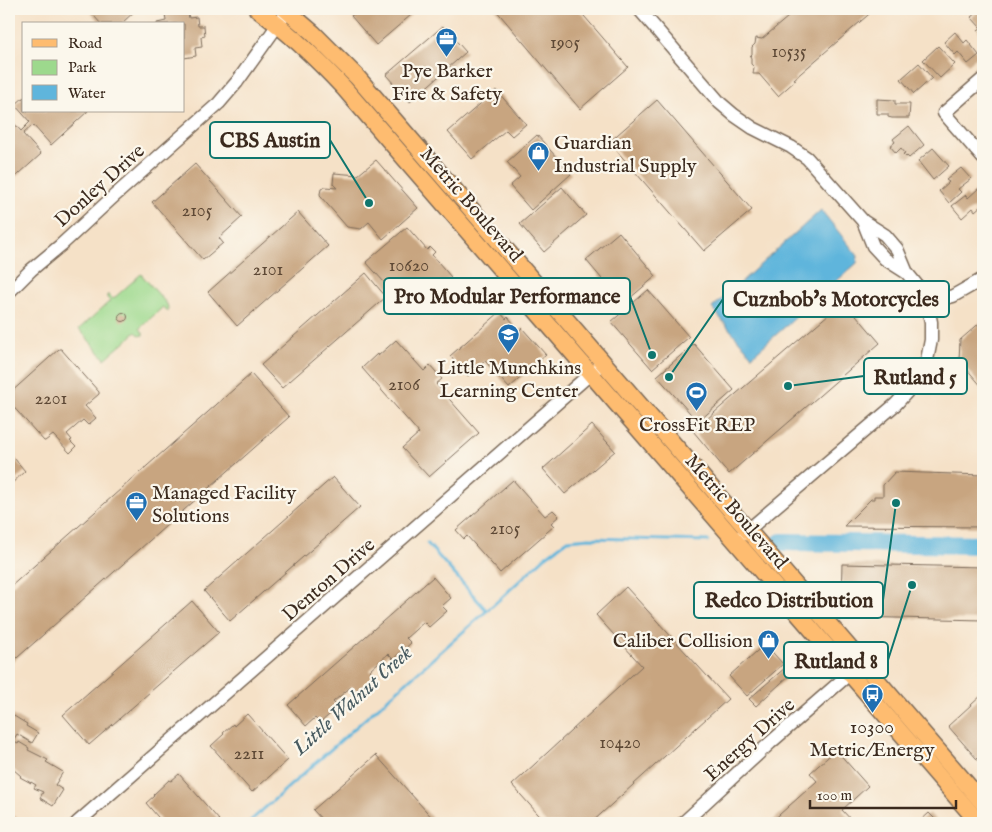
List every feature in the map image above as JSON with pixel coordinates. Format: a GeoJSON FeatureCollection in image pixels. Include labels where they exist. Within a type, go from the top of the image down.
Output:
{"type":"FeatureCollection","features":[{"type":"Feature","properties":{"kind":"main road","name":"Metric Boulevard"},"geometry":{"type":"LineString","coordinates":[[257,9],[278,24],[322,64],[597,368]]}},
{"type":"Feature","properties":{"kind":"main road","name":"Metric Boulevard"},"geometry":{"type":"LineString","coordinates":[[287,10],[357,77],[597,368],[741,535],[850,674],[979,823]]}},
{"type":"Feature","properties":{"kind":"main road","name":"Metric Boulevard"},"geometry":{"type":"LineString","coordinates":[[741,535],[863,663],[983,803]]}},
{"type":"Feature","properties":{"kind":"main road"},"geometry":{"type":"LineString","coordinates":[[933,770],[945,758]]}},
{"type":"Feature","properties":{"kind":"street"},"geometry":{"type":"LineString","coordinates":[[639,9],[720,103],[753,128],[807,158],[863,221],[873,246],[885,259],[906,273],[920,289],[927,303],[931,322],[931,340],[927,360],[914,384],[896,404],[741,535]]}},
{"type":"Feature","properties":{"kind":"street","name":"Donley Drive"},"geometry":{"type":"LineString","coordinates":[[9,292],[31,270],[219,103],[237,82],[287,10]]}},
{"type":"Feature","properties":{"kind":"street"},"geometry":{"type":"LineString","coordinates":[[983,78],[944,112],[983,158]]}},
{"type":"Feature","properties":{"kind":"street"},"geometry":{"type":"LineString","coordinates":[[927,303],[953,296],[983,279]]}},
{"type":"Feature","properties":{"kind":"street","name":"Denton Drive"},"geometry":{"type":"LineString","coordinates":[[77,823],[597,368]]}},
{"type":"Feature","properties":{"kind":"street","name":"Energy Drive"},"geometry":{"type":"LineString","coordinates":[[683,823],[770,743],[863,663]]}},
{"type":"Feature","properties":{"kind":"green space"},"geometry":{"type":"Polygon","coordinates":[[[141,274],[167,304],[168,312],[163,307],[140,328],[143,335],[140,336],[136,332],[105,359],[79,329],[110,301],[107,295],[113,299],[141,274]]]}},
{"type":"Feature","properties":{"kind":"water"},"geometry":{"type":"Polygon","coordinates":[[[821,210],[858,256],[857,263],[752,356],[712,308],[821,210]]]}},
{"type":"Feature","properties":{"kind":"building"},"geometry":{"type":"Polygon","coordinates":[[[88,9],[137,9],[123,22],[99,22],[88,9]]]}},
{"type":"Feature","properties":{"kind":"building"},"geometry":{"type":"Polygon","coordinates":[[[187,9],[189,18],[197,17],[198,26],[204,26],[205,36],[201,37],[202,47],[195,48],[196,56],[185,58],[185,22],[162,22],[166,21],[165,13],[187,9]]]}},
{"type":"Feature","properties":{"kind":"building"},"geometry":{"type":"Polygon","coordinates":[[[360,9],[418,9],[376,45],[351,16],[360,9]]]}},
{"type":"Feature","properties":{"kind":"building"},"geometry":{"type":"Polygon","coordinates":[[[495,9],[578,9],[628,67],[580,109],[495,9]]]}},
{"type":"Feature","properties":{"kind":"building"},"geometry":{"type":"Polygon","coordinates":[[[792,9],[875,9],[794,79],[796,80],[778,96],[759,74],[753,74],[754,67],[751,64],[750,56],[756,38],[762,39],[788,17],[788,13],[792,9]]]}},
{"type":"Feature","properties":{"kind":"building"},"geometry":{"type":"Polygon","coordinates":[[[983,9],[983,36],[978,30],[981,28],[971,17],[983,9]]]}},
{"type":"Feature","properties":{"kind":"building"},"geometry":{"type":"Polygon","coordinates":[[[443,26],[466,52],[410,102],[386,75],[443,26]]]}},
{"type":"Feature","properties":{"kind":"building"},"geometry":{"type":"Polygon","coordinates":[[[955,32],[964,43],[967,40],[979,55],[968,64],[958,52],[955,55],[944,42],[955,32]]]}},
{"type":"Feature","properties":{"kind":"building"},"geometry":{"type":"Polygon","coordinates":[[[938,46],[955,64],[940,78],[923,60],[938,46]]]}},
{"type":"Feature","properties":{"kind":"building"},"geometry":{"type":"Polygon","coordinates":[[[919,63],[932,78],[914,94],[901,79],[919,63]]]}},
{"type":"Feature","properties":{"kind":"building"},"geometry":{"type":"Polygon","coordinates":[[[496,90],[526,124],[512,136],[506,130],[472,159],[448,132],[496,90]]]}},
{"type":"Feature","properties":{"kind":"building"},"geometry":{"type":"Polygon","coordinates":[[[22,99],[22,112],[87,112],[51,145],[33,125],[23,134],[41,154],[9,183],[9,118],[21,131],[30,122],[15,105],[22,99]]]}},
{"type":"Feature","properties":{"kind":"building"},"geometry":{"type":"Polygon","coordinates":[[[877,99],[895,100],[895,104],[910,104],[909,118],[892,118],[888,117],[888,114],[877,114],[877,99]]]}},
{"type":"Feature","properties":{"kind":"building"},"geometry":{"type":"Polygon","coordinates":[[[657,100],[752,210],[704,251],[609,142],[657,100]]]}},
{"type":"Feature","properties":{"kind":"building"},"geometry":{"type":"Polygon","coordinates":[[[909,126],[924,145],[909,158],[903,154],[905,153],[901,148],[896,153],[890,146],[895,142],[893,139],[909,126]]]}},
{"type":"Feature","properties":{"kind":"building"},"geometry":{"type":"Polygon","coordinates":[[[537,135],[571,174],[531,210],[510,186],[520,177],[507,162],[537,135]]]}},
{"type":"Feature","properties":{"kind":"building"},"geometry":{"type":"Polygon","coordinates":[[[933,148],[949,166],[933,180],[918,161],[933,148]]]}},
{"type":"Feature","properties":{"kind":"building"},"geometry":{"type":"Polygon","coordinates":[[[376,160],[418,208],[383,239],[369,222],[361,229],[347,227],[320,194],[321,189],[325,187],[337,188],[333,184],[334,173],[358,175],[376,160]]]}},
{"type":"Feature","properties":{"kind":"building"},"geometry":{"type":"Polygon","coordinates":[[[195,164],[242,217],[219,238],[223,243],[203,260],[152,202],[195,164]]]}},
{"type":"Feature","properties":{"kind":"building"},"geometry":{"type":"Polygon","coordinates":[[[961,168],[971,179],[958,189],[961,192],[949,203],[939,191],[949,182],[946,180],[961,168]]]}},
{"type":"Feature","properties":{"kind":"building"},"geometry":{"type":"Polygon","coordinates":[[[562,187],[586,215],[544,252],[520,224],[562,187]]]}},
{"type":"Feature","properties":{"kind":"building"},"geometry":{"type":"Polygon","coordinates":[[[979,188],[983,192],[983,204],[975,211],[973,208],[962,218],[952,206],[966,195],[968,198],[979,188]]]}},
{"type":"Feature","properties":{"kind":"building"},"geometry":{"type":"Polygon","coordinates":[[[298,212],[328,246],[237,326],[208,292],[298,212]]]}},
{"type":"Feature","properties":{"kind":"building"},"geometry":{"type":"Polygon","coordinates":[[[407,227],[427,250],[430,247],[435,252],[432,255],[451,277],[411,312],[366,262],[407,227]]]}},
{"type":"Feature","properties":{"kind":"building"},"geometry":{"type":"Polygon","coordinates":[[[619,232],[656,276],[623,304],[586,260],[619,232]]]}},
{"type":"Feature","properties":{"kind":"building"},"geometry":{"type":"Polygon","coordinates":[[[366,273],[386,297],[282,388],[261,365],[366,273]]]}},
{"type":"Feature","properties":{"kind":"building"},"geometry":{"type":"Polygon","coordinates":[[[648,290],[689,337],[652,369],[611,322],[648,290]]]}},
{"type":"Feature","properties":{"kind":"building"},"geometry":{"type":"Polygon","coordinates":[[[844,301],[880,343],[729,474],[693,431],[844,301]]]}},
{"type":"Feature","properties":{"kind":"building"},"geometry":{"type":"Polygon","coordinates":[[[123,312],[128,317],[123,322],[118,317],[123,312]]]}},
{"type":"Feature","properties":{"kind":"building"},"geometry":{"type":"Polygon","coordinates":[[[500,312],[506,319],[508,317],[514,324],[512,326],[518,332],[522,328],[546,355],[509,388],[485,361],[468,376],[450,356],[500,312]]]}},
{"type":"Feature","properties":{"kind":"building"},"geometry":{"type":"Polygon","coordinates":[[[983,320],[983,388],[959,360],[960,340],[983,320]]]}},
{"type":"Feature","properties":{"kind":"building"},"geometry":{"type":"Polygon","coordinates":[[[396,340],[424,371],[430,365],[442,379],[436,384],[479,433],[429,477],[402,448],[419,433],[362,368],[396,340]]]}},
{"type":"Feature","properties":{"kind":"building"},"geometry":{"type":"Polygon","coordinates":[[[694,344],[734,390],[698,422],[657,376],[694,344]]]}},
{"type":"Feature","properties":{"kind":"building"},"geometry":{"type":"Polygon","coordinates":[[[59,349],[99,392],[85,406],[96,418],[88,425],[83,420],[67,434],[72,440],[70,441],[76,447],[70,453],[53,435],[44,441],[9,402],[9,394],[59,349]]]}},
{"type":"Feature","properties":{"kind":"building"},"geometry":{"type":"Polygon","coordinates":[[[251,374],[289,417],[9,665],[9,588],[251,374]]]}},
{"type":"Feature","properties":{"kind":"building"},"geometry":{"type":"Polygon","coordinates":[[[592,425],[615,451],[565,494],[543,469],[592,425]]]}},
{"type":"Feature","properties":{"kind":"building"},"geometry":{"type":"Polygon","coordinates":[[[9,452],[25,471],[9,486],[9,452]]]}},
{"type":"Feature","properties":{"kind":"building"},"geometry":{"type":"Polygon","coordinates":[[[895,472],[983,475],[983,527],[844,526],[871,499],[874,499],[874,496],[883,496],[883,485],[895,472]]]}},
{"type":"Feature","properties":{"kind":"building"},"geometry":{"type":"Polygon","coordinates":[[[333,477],[360,507],[230,621],[204,591],[333,477]]]}},
{"type":"Feature","properties":{"kind":"building"},"geometry":{"type":"Polygon","coordinates":[[[513,480],[545,516],[553,510],[559,516],[551,523],[554,526],[500,573],[467,536],[464,539],[456,530],[513,480]]]}},
{"type":"Feature","properties":{"kind":"building"},"geometry":{"type":"Polygon","coordinates":[[[842,564],[983,567],[983,620],[854,617],[841,603],[842,564]]]}},
{"type":"Feature","properties":{"kind":"building"},"geometry":{"type":"Polygon","coordinates":[[[433,577],[451,598],[442,606],[447,611],[429,627],[424,622],[406,638],[411,643],[393,659],[388,654],[370,670],[374,675],[356,691],[352,686],[333,702],[338,707],[320,723],[315,718],[306,726],[288,705],[433,577]]]}},
{"type":"Feature","properties":{"kind":"building"},"geometry":{"type":"Polygon","coordinates":[[[626,587],[728,699],[591,823],[546,823],[512,785],[642,666],[596,615],[626,587]]]}},
{"type":"Feature","properties":{"kind":"building"},"geometry":{"type":"Polygon","coordinates":[[[192,601],[219,632],[89,745],[63,715],[192,601]]]}},
{"type":"Feature","properties":{"kind":"building"},"geometry":{"type":"Polygon","coordinates":[[[765,644],[783,664],[747,696],[729,676],[765,644]]]}},
{"type":"Feature","properties":{"kind":"building"},"geometry":{"type":"Polygon","coordinates":[[[786,667],[792,673],[756,706],[749,699],[786,667]]]}},
{"type":"Feature","properties":{"kind":"building"},"geometry":{"type":"Polygon","coordinates":[[[983,694],[983,766],[948,726],[983,694]]]}},
{"type":"Feature","properties":{"kind":"building"},"geometry":{"type":"Polygon","coordinates":[[[9,713],[38,733],[32,743],[17,734],[13,741],[29,748],[28,750],[48,760],[46,762],[63,772],[55,785],[63,790],[53,806],[40,798],[43,792],[34,788],[36,785],[20,777],[13,769],[9,770],[9,713]]]}},
{"type":"Feature","properties":{"kind":"building"},"geometry":{"type":"Polygon","coordinates":[[[247,714],[288,760],[252,792],[211,746],[233,724],[234,726],[247,714]]]}},
{"type":"Feature","properties":{"kind":"building"},"geometry":{"type":"Polygon","coordinates":[[[836,750],[868,786],[842,810],[854,823],[770,823],[817,781],[810,773],[836,750]]]}},
{"type":"Feature","properties":{"kind":"building"},"geometry":{"type":"Polygon","coordinates":[[[376,755],[437,823],[325,823],[313,810],[376,755]]]}},
{"type":"Feature","properties":{"kind":"building"},"geometry":{"type":"Polygon","coordinates":[[[179,774],[219,820],[216,823],[163,823],[146,803],[169,780],[171,781],[179,774]]]}},
{"type":"Feature","properties":{"kind":"building"},"geometry":{"type":"Polygon","coordinates":[[[929,813],[939,823],[918,823],[929,813]]]}},
{"type":"Feature","properties":{"kind":"building"},"geometry":{"type":"Polygon","coordinates":[[[9,814],[12,815],[26,823],[9,823],[9,814]]]}},
{"type":"Feature","properties":{"kind":"waterway","name":"Little Walnut Creek"},"geometry":{"type":"LineString","coordinates":[[248,823],[545,557],[568,540],[589,538],[708,541]]}},
{"type":"Feature","properties":{"kind":"waterway","name":"Little Walnut Creek"},"geometry":{"type":"LineString","coordinates":[[781,542],[983,545]]}},
{"type":"Feature","properties":{"kind":"waterway","name":"Little Walnut Creek"},"geometry":{"type":"LineString","coordinates":[[427,543],[487,611]]}},
{"type":"Feature","properties":{"kind":"place","name":"Pye Barker Fire & Safety"},"geometry":{"type":"Point","coordinates":[447,57]}},
{"type":"Feature","properties":{"kind":"place","name":"Guardian Industrial Supply"},"geometry":{"type":"Point","coordinates":[538,172]}},
{"type":"Feature","properties":{"kind":"place","name":"CBS Austin"},"geometry":{"type":"Point","coordinates":[369,203]}},
{"type":"Feature","properties":{"kind":"place","name":"Little Munchkins Learning Center"},"geometry":{"type":"Point","coordinates":[509,354]}},
{"type":"Feature","properties":{"kind":"place","name":"Pro Modular Performance"},"geometry":{"type":"Point","coordinates":[652,355]}},
{"type":"Feature","properties":{"kind":"place","name":"Cuznbob's Motorcycles"},"geometry":{"type":"Point","coordinates":[669,377]}},
{"type":"Feature","properties":{"kind":"place","name":"Rutland 5"},"geometry":{"type":"Point","coordinates":[788,386]}},
{"type":"Feature","properties":{"kind":"place","name":"CrossFit REP"},"geometry":{"type":"Point","coordinates":[697,411]}},
{"type":"Feature","properties":{"kind":"place","name":"Redco Distribution"},"geometry":{"type":"Point","coordinates":[896,503]}},
{"type":"Feature","properties":{"kind":"place","name":"Managed Facility Solutions"},"geometry":{"type":"Point","coordinates":[136,522]}},
{"type":"Feature","properties":{"kind":"place","name":"Rutland 8"},"geometry":{"type":"Point","coordinates":[912,585]}},
{"type":"Feature","properties":{"kind":"place","name":"Caliber Collision"},"geometry":{"type":"Point","coordinates":[769,659]}},
{"type":"Feature","properties":{"kind":"place","name":"10300 Metric/Energy"},"geometry":{"type":"Point","coordinates":[872,713]}}]}
